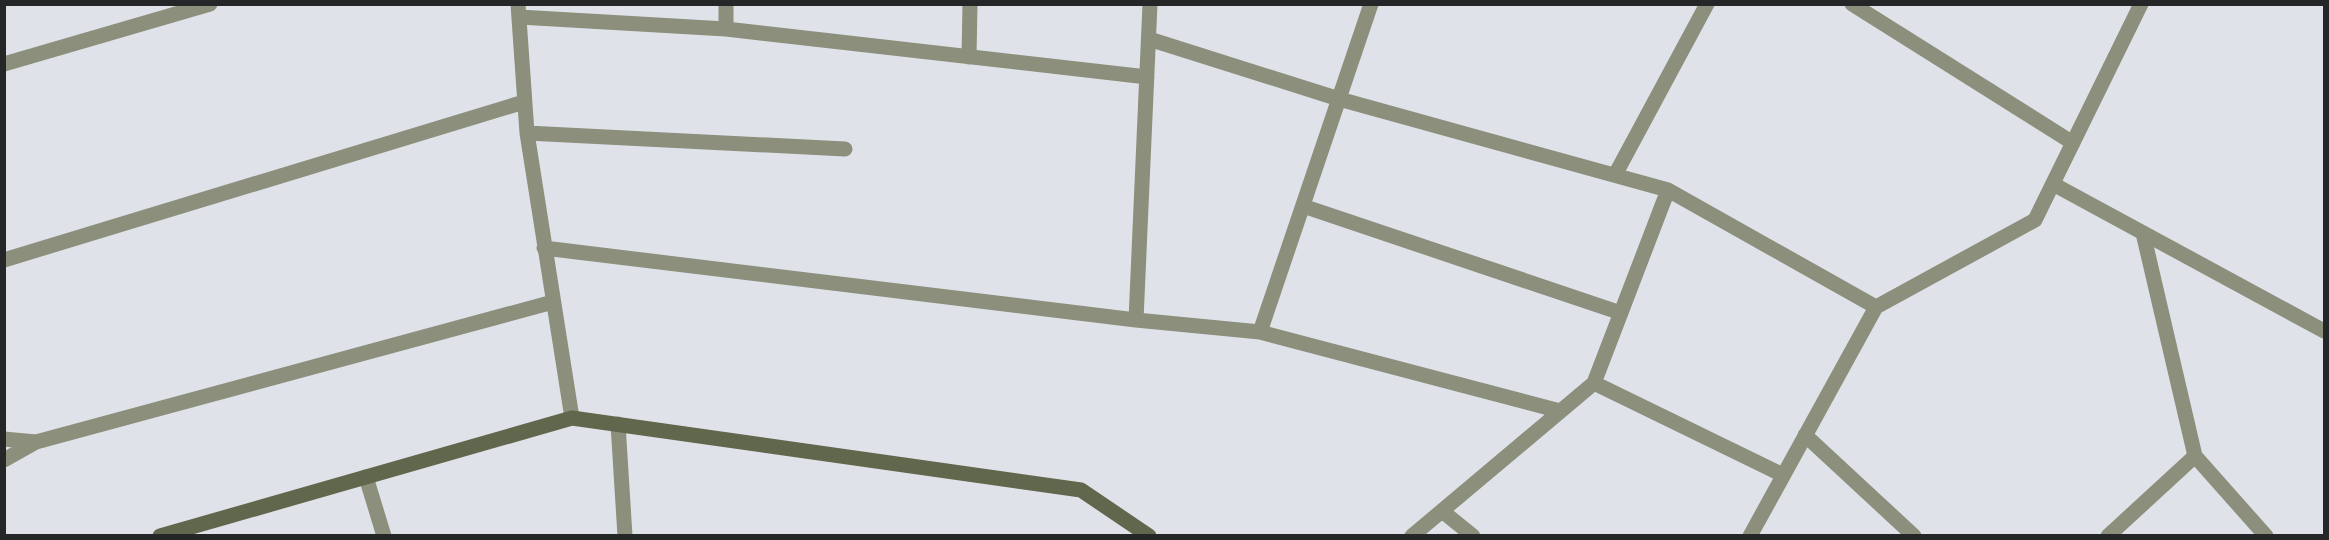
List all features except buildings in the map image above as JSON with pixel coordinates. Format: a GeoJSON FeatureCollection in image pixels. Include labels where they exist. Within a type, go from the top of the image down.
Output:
{"type":"FeatureCollection","features":[{"type":"Feature","properties":{"kind":"street"},"geometry":{"type":"LineString","coordinates":[[4,64],[210,4]]}},
{"type":"Feature","properties":{"kind":"street"},"geometry":{"type":"LineString","coordinates":[[726,4],[726,29]]}},
{"type":"Feature","properties":{"kind":"street"},"geometry":{"type":"LineString","coordinates":[[969,57],[970,4]]}},
{"type":"Feature","properties":{"kind":"street"},"geometry":{"type":"LineString","coordinates":[[1136,320],[1150,4]]}},
{"type":"Feature","properties":{"kind":"street"},"geometry":{"type":"LineString","coordinates":[[1260,332],[1371,4]]}},
{"type":"Feature","properties":{"kind":"street"},"geometry":{"type":"LineString","coordinates":[[1615,175],[1707,4]]}},
{"type":"Feature","properties":{"kind":"street"},"geometry":{"type":"LineString","coordinates":[[1852,4],[2073,143]]}},
{"type":"Feature","properties":{"kind":"street"},"geometry":{"type":"LineString","coordinates":[[1750,536],[1876,307],[2035,220],[2140,4]]}},
{"type":"Feature","properties":{"kind":"street"},"geometry":{"type":"LineString","coordinates":[[572,418],[527,133],[519,11],[726,29],[1147,77]]}},
{"type":"Feature","properties":{"kind":"street"},"geometry":{"type":"LineString","coordinates":[[1149,39],[1339,99],[1668,190],[1876,307]]}},
{"type":"Feature","properties":{"kind":"street"},"geometry":{"type":"LineString","coordinates":[[4,260],[524,102]]}},
{"type":"Feature","properties":{"kind":"street"},"geometry":{"type":"LineString","coordinates":[[527,133],[845,149]]}},
{"type":"Feature","properties":{"kind":"street"},"geometry":{"type":"LineString","coordinates":[[2053,184],[2325,331]]}},
{"type":"Feature","properties":{"kind":"street"},"geometry":{"type":"LineString","coordinates":[[1413,536],[1594,383],[1668,190]]}},
{"type":"Feature","properties":{"kind":"street"},"geometry":{"type":"LineString","coordinates":[[1303,206],[1621,313]]}},
{"type":"Feature","properties":{"kind":"street"},"geometry":{"type":"LineString","coordinates":[[2143,233],[2196,456],[2266,536]]}},
{"type":"Feature","properties":{"kind":"street"},"geometry":{"type":"LineString","coordinates":[[544,248],[1136,320],[1260,332],[1560,411]]}},
{"type":"Feature","properties":{"kind":"street"},"geometry":{"type":"LineString","coordinates":[[4,460],[36,441],[553,302]]}},
{"type":"Feature","properties":{"kind":"street"},"geometry":{"type":"LineString","coordinates":[[1594,383],[1783,475]]}},
{"type":"Feature","properties":{"kind":"street"},"geometry":{"type":"LineString","coordinates":[[160,536],[572,418],[1081,490],[1149,536]]}},
{"type":"Feature","properties":{"kind":"street"},"geometry":{"type":"LineString","coordinates":[[618,424],[625,536]]}},
{"type":"Feature","properties":{"kind":"street"},"geometry":{"type":"LineString","coordinates":[[1805,435],[1914,536]]}},
{"type":"Feature","properties":{"kind":"street"},"geometry":{"type":"LineString","coordinates":[[4,439],[36,441]]}},
{"type":"Feature","properties":{"kind":"street"},"geometry":{"type":"LineString","coordinates":[[2108,536],[2196,456]]}},
{"type":"Feature","properties":{"kind":"street"},"geometry":{"type":"LineString","coordinates":[[366,477],[384,536]]}},
{"type":"Feature","properties":{"kind":"street"},"geometry":{"type":"LineString","coordinates":[[1442,511],[1473,536]]}}]}
